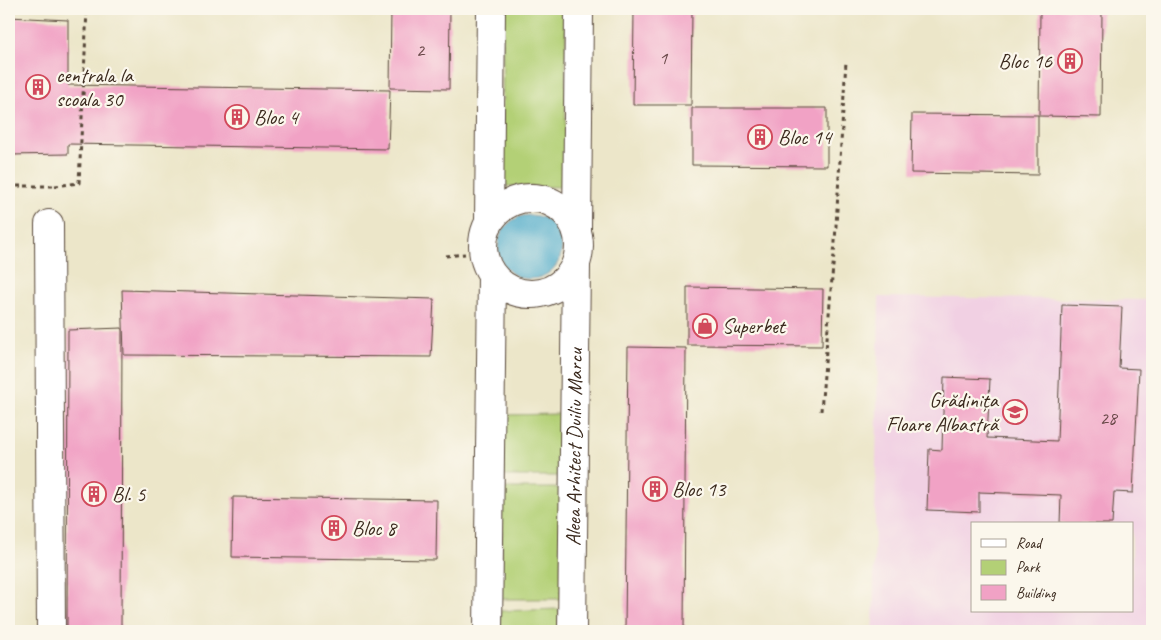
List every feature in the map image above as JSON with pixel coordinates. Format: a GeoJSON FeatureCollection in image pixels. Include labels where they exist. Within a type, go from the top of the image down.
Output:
{"type":"FeatureCollection","features":[{"type":"Feature","properties":{"kind":"street"},"geometry":{"type":"LineString","coordinates":[[489,222],[491,9]]}},
{"type":"Feature","properties":{"kind":"street","name":"Aleea Arhitect Duiliu Marcu"},"geometry":{"type":"LineString","coordinates":[[572,631],[576,264],[580,250],[577,230],[579,9]]}},
{"type":"Feature","properties":{"kind":"street"},"geometry":{"type":"LineString","coordinates":[[576,264],[565,281],[552,290],[539,294],[513,292],[499,282],[487,268],[483,253],[483,238],[489,222],[500,209],[512,201],[527,198],[540,198],[554,203],[569,216],[577,230]]}},
{"type":"Feature","properties":{"kind":"street"},"geometry":{"type":"LineString","coordinates":[[49,224],[51,631]]}},
{"type":"Feature","properties":{"kind":"street"},"geometry":{"type":"LineString","coordinates":[[488,631],[492,275]]}},
{"type":"Feature","properties":{"kind":"path"},"geometry":{"type":"LineString","coordinates":[[55,186],[79,183],[87,9]]}},
{"type":"Feature","properties":{"kind":"path"},"geometry":{"type":"LineString","coordinates":[[821,411],[835,242],[846,61]]}},
{"type":"Feature","properties":{"kind":"shaded area","name":"Grădinița Floare Albastră"},"geometry":{"type":"Polygon","coordinates":[[[879,297],[1152,300],[1152,631],[873,631],[879,297]]]}},
{"type":"Feature","properties":{"kind":"green space"},"geometry":{"type":"Polygon","coordinates":[[[503,9],[566,9],[565,187],[502,186],[503,9]]]}},
{"type":"Feature","properties":{"kind":"green space"},"geometry":{"type":"Polygon","coordinates":[[[561,414],[561,476],[502,476],[501,415],[561,414]]]}},
{"type":"Feature","properties":{"kind":"green space"},"geometry":{"type":"Polygon","coordinates":[[[502,488],[561,488],[561,599],[502,599],[502,488]]]}},
{"type":"Feature","properties":{"kind":"green space"},"geometry":{"type":"Polygon","coordinates":[[[559,609],[559,631],[500,631],[500,611],[559,609]]]}},
{"type":"Feature","properties":{"kind":"water"},"geometry":{"type":"Polygon","coordinates":[[[524,215],[536,215],[553,224],[560,235],[562,247],[560,259],[553,270],[536,279],[524,279],[512,274],[503,265],[498,253],[498,241],[503,229],[512,220],[524,215]]]}},
{"type":"Feature","properties":{"kind":"building"},"geometry":{"type":"Polygon","coordinates":[[[391,9],[450,9],[449,89],[390,88],[391,9]]]}},
{"type":"Feature","properties":{"kind":"building"},"geometry":{"type":"Polygon","coordinates":[[[634,9],[692,9],[691,105],[633,105],[634,9]]]}},
{"type":"Feature","properties":{"kind":"building"},"geometry":{"type":"Polygon","coordinates":[[[1040,9],[1102,9],[1101,117],[1039,116],[1040,9]]]}},
{"type":"Feature","properties":{"kind":"building","name":"Bloc 4"},"geometry":{"type":"Polygon","coordinates":[[[9,17],[68,20],[68,85],[390,90],[388,149],[68,144],[68,154],[9,155],[9,17]]]}},
{"type":"Feature","properties":{"kind":"building","name":"Bloc 14"},"geometry":{"type":"Polygon","coordinates":[[[692,108],[827,108],[827,166],[692,165],[692,108]]]}},
{"type":"Feature","properties":{"kind":"building"},"geometry":{"type":"Polygon","coordinates":[[[912,114],[1038,115],[1038,175],[911,173],[912,114]]]}},
{"type":"Feature","properties":{"kind":"building"},"geometry":{"type":"Polygon","coordinates":[[[687,287],[823,289],[822,346],[687,345],[687,287]]]}},
{"type":"Feature","properties":{"kind":"building"},"geometry":{"type":"Polygon","coordinates":[[[122,290],[434,299],[431,357],[124,355],[122,290]]]}},
{"type":"Feature","properties":{"kind":"building"},"geometry":{"type":"Polygon","coordinates":[[[1062,305],[1122,307],[1119,368],[1139,369],[1133,493],[1114,492],[1112,522],[1060,522],[1061,495],[979,492],[979,512],[927,510],[929,449],[942,450],[944,377],[990,379],[987,438],[1057,441],[1062,305]]]}},
{"type":"Feature","properties":{"kind":"building"},"geometry":{"type":"Polygon","coordinates":[[[122,328],[121,631],[67,631],[68,330],[122,328]]]}},
{"type":"Feature","properties":{"kind":"building","name":"Bloc 13"},"geometry":{"type":"Polygon","coordinates":[[[628,347],[686,348],[684,631],[625,631],[628,347]]]}},
{"type":"Feature","properties":{"kind":"building","name":"Bloc 8"},"geometry":{"type":"Polygon","coordinates":[[[233,497],[437,500],[436,560],[232,557],[233,497]]]}},
{"type":"Feature","properties":{"kind":"place","name":"Bloc 16"},"geometry":{"type":"Point","coordinates":[1070,61]}},
{"type":"Feature","properties":{"kind":"place","name":"centrala la scoala 30"},"geometry":{"type":"Point","coordinates":[38,87]}},
{"type":"Feature","properties":{"kind":"place","name":"Bloc 4"},"geometry":{"type":"Point","coordinates":[237,117]}},
{"type":"Feature","properties":{"kind":"place","name":"Bloc 14"},"geometry":{"type":"Point","coordinates":[760,137]}},
{"type":"Feature","properties":{"kind":"place","name":"Superbet"},"geometry":{"type":"Point","coordinates":[705,326]}},
{"type":"Feature","properties":{"kind":"place","name":"Grădinița Floare Albastră"},"geometry":{"type":"Point","coordinates":[1015,412]}},
{"type":"Feature","properties":{"kind":"place","name":"Bloc 13"},"geometry":{"type":"Point","coordinates":[655,489]}},
{"type":"Feature","properties":{"kind":"place","name":"Bl. 5"},"geometry":{"type":"Point","coordinates":[94,494]}},
{"type":"Feature","properties":{"kind":"place","name":"Bloc 8"},"geometry":{"type":"Point","coordinates":[334,528]}}]}
